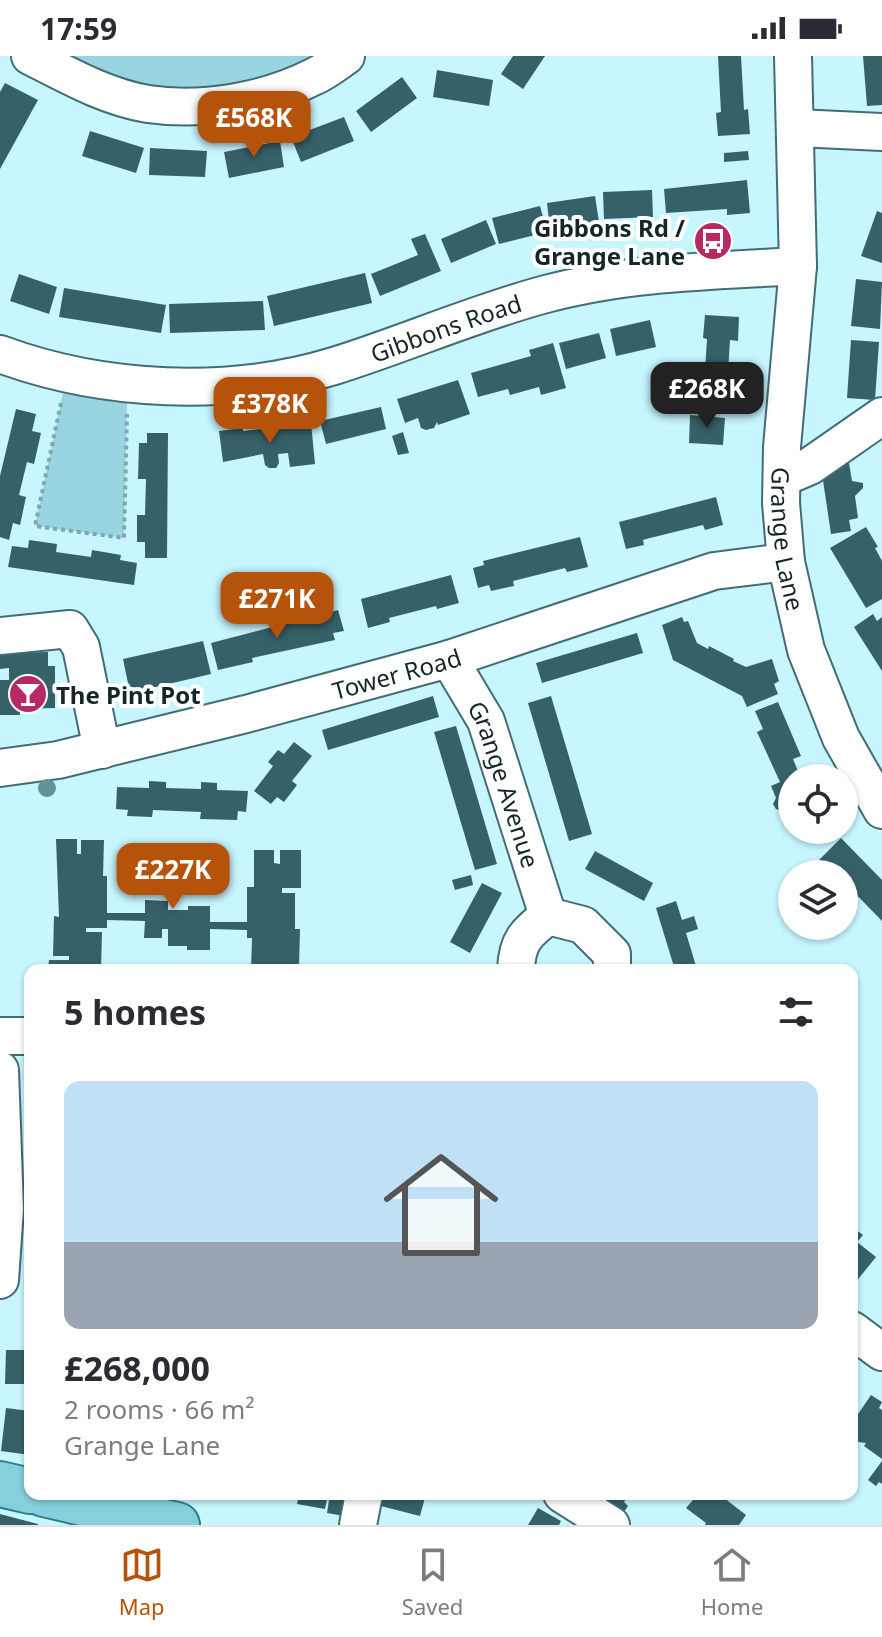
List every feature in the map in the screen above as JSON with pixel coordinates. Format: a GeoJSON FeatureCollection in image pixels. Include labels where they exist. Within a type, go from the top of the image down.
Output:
{"type":"FeatureCollection","features":[{"type":"Feature","properties":{"kind":"main road"},"geometry":{"type":"LineString","coordinates":[[0,1484],[24,1490]]}},
{"type":"Feature","properties":{"kind":"main road"},"geometry":{"type":"LineString","coordinates":[[70,1500],[177,1525]]}},
{"type":"Feature","properties":{"kind":"street"},"geometry":{"type":"LineString","coordinates":[[30,56],[89,85],[147,103],[199,106],[254,98],[315,76],[346,56]]}},
{"type":"Feature","properties":{"kind":"street","name":"Grange Lane"},"geometry":{"type":"LineString","coordinates":[[793,56],[798,266],[782,447],[786,562],[806,650],[841,738],[882,810]]}},
{"type":"Feature","properties":{"kind":"street"},"geometry":{"type":"LineString","coordinates":[[797,128],[882,132]]}},
{"type":"Feature","properties":{"kind":"street","name":"Gibbons Road"},"geometry":{"type":"LineString","coordinates":[[0,354],[67,373],[127,382],[219,385],[295,376],[344,363],[477,316],[558,291],[609,280],[798,266]]}},
{"type":"Feature","properties":{"kind":"street"},"geometry":{"type":"LineString","coordinates":[[782,478],[810,466],[882,416]]}},
{"type":"Feature","properties":{"kind":"street","name":"Tower Road"},"geometry":{"type":"LineString","coordinates":[[0,768],[58,760],[246,714],[449,659],[714,571],[786,562]]}},
{"type":"Feature","properties":{"kind":"street"},"geometry":{"type":"LineString","coordinates":[[0,636],[70,629],[81,647],[102,750]]}},
{"type":"Feature","properties":{"kind":"street","name":"Grange Avenue"},"geometry":{"type":"LineString","coordinates":[[449,659],[486,721],[548,916]]}},
{"type":"Feature","properties":{"kind":"street"},"geometry":{"type":"LineString","coordinates":[[0,768],[0,796]]}},
{"type":"Feature","properties":{"kind":"street"},"geometry":{"type":"LineString","coordinates":[[516,964],[517,951],[528,931],[548,916],[583,925],[612,954],[612,964]]}},
{"type":"Feature","properties":{"kind":"street"},"geometry":{"type":"LineString","coordinates":[[0,1036],[24,1036]]}},
{"type":"Feature","properties":{"kind":"street"},"geometry":{"type":"LineString","coordinates":[[0,1070],[5,1209],[0,1280]]}},
{"type":"Feature","properties":{"kind":"street"},"geometry":{"type":"LineString","coordinates":[[858,1334],[882,1352]]}},
{"type":"Feature","properties":{"kind":"street"},"geometry":{"type":"LineString","coordinates":[[358,1525],[363,1500]]}},
{"type":"Feature","properties":{"kind":"street"},"geometry":{"type":"LineString","coordinates":[[571,1500],[611,1525]]}},
{"type":"Feature","properties":{"kind":"path"},"geometry":{"type":"LineString","coordinates":[[67,373],[35,526],[124,538],[127,382]]}},
{"type":"Feature","properties":{"kind":"shaded area"},"geometry":{"type":"Polygon","coordinates":[[[54,56],[334,56],[277,82],[166,94],[54,56]]]}},
{"type":"Feature","properties":{"kind":"shaded area"},"geometry":{"type":"Polygon","coordinates":[[[63,393],[127,403],[124,538],[35,526],[63,393]]]}},
{"type":"Feature","properties":{"kind":"building"},"geometry":{"type":"Polygon","coordinates":[[[513,56],[545,56],[523,89],[501,74],[513,56]]]}},
{"type":"Feature","properties":{"kind":"building"},"geometry":{"type":"Polygon","coordinates":[[[718,56],[741,56],[744,110],[748,109],[750,134],[718,136],[716,113],[721,112],[718,56]]]}},
{"type":"Feature","properties":{"kind":"building"},"geometry":{"type":"Polygon","coordinates":[[[863,56],[882,56],[882,105],[867,106],[863,56]]]}},
{"type":"Feature","properties":{"kind":"building"},"geometry":{"type":"Polygon","coordinates":[[[437,70],[493,80],[489,106],[433,97],[437,70]]]}},
{"type":"Feature","properties":{"kind":"building"},"geometry":{"type":"Polygon","coordinates":[[[402,77],[417,98],[371,132],[356,111],[402,77]]]}},
{"type":"Feature","properties":{"kind":"building"},"geometry":{"type":"Polygon","coordinates":[[[5,83],[38,100],[0,169],[0,92],[5,83]]]}},
{"type":"Feature","properties":{"kind":"building"},"geometry":{"type":"Polygon","coordinates":[[[344,117],[354,141],[301,162],[291,137],[344,117]]]}},
{"type":"Feature","properties":{"kind":"building"},"geometry":{"type":"Polygon","coordinates":[[[90,131],[144,148],[136,173],[82,156],[90,131]]]}},
{"type":"Feature","properties":{"kind":"building"},"geometry":{"type":"Polygon","coordinates":[[[280,141],[284,167],[229,178],[224,152],[280,141]]]}},
{"type":"Feature","properties":{"kind":"building"},"geometry":{"type":"Polygon","coordinates":[[[150,148],[207,151],[205,177],[149,175],[150,148]]]}},
{"type":"Feature","properties":{"kind":"building"},"geometry":{"type":"Polygon","coordinates":[[[748,151],[749,160],[724,162],[724,153],[748,151]]]}},
{"type":"Feature","properties":{"kind":"building"},"geometry":{"type":"Polygon","coordinates":[[[747,180],[750,213],[727,215],[727,209],[666,213],[664,189],[747,180]]]}},
{"type":"Feature","properties":{"kind":"building"},"geometry":{"type":"Polygon","coordinates":[[[652,190],[653,217],[604,219],[603,192],[652,190]]]}},
{"type":"Feature","properties":{"kind":"building"},"geometry":{"type":"Polygon","coordinates":[[[595,196],[599,222],[550,229],[547,203],[595,196]]]}},
{"type":"Feature","properties":{"kind":"building"},"geometry":{"type":"Polygon","coordinates":[[[540,206],[547,232],[499,244],[492,218],[540,206]]]}},
{"type":"Feature","properties":{"kind":"building"},"geometry":{"type":"Polygon","coordinates":[[[877,211],[882,213],[882,263],[861,256],[877,211]]]}},
{"type":"Feature","properties":{"kind":"building"},"geometry":{"type":"Polygon","coordinates":[[[486,220],[496,244],[451,263],[441,239],[486,220]]]}},
{"type":"Feature","properties":{"kind":"building"},"geometry":{"type":"Polygon","coordinates":[[[425,234],[441,271],[380,296],[371,274],[418,255],[411,239],[425,234]]]}},
{"type":"Feature","properties":{"kind":"building"},"geometry":{"type":"Polygon","coordinates":[[[365,273],[372,303],[274,326],[267,296],[365,273]]]}},
{"type":"Feature","properties":{"kind":"building"},"geometry":{"type":"Polygon","coordinates":[[[19,274],[57,287],[49,314],[10,301],[19,274]]]}},
{"type":"Feature","properties":{"kind":"building"},"geometry":{"type":"Polygon","coordinates":[[[856,279],[882,282],[880,329],[851,326],[856,279]]]}},
{"type":"Feature","properties":{"kind":"building"},"geometry":{"type":"Polygon","coordinates":[[[64,288],[166,305],[161,333],[59,317],[64,288]]]}},
{"type":"Feature","properties":{"kind":"building"},"geometry":{"type":"Polygon","coordinates":[[[263,301],[265,330],[170,333],[169,304],[263,301]]]}},
{"type":"Feature","properties":{"kind":"building"},"geometry":{"type":"Polygon","coordinates":[[[705,315],[739,317],[738,341],[730,340],[726,404],[703,402],[707,339],[703,338],[705,315]]]}},
{"type":"Feature","properties":{"kind":"building"},"geometry":{"type":"Polygon","coordinates":[[[650,320],[656,347],[616,356],[610,329],[650,320]]]}},
{"type":"Feature","properties":{"kind":"building"},"geometry":{"type":"Polygon","coordinates":[[[599,333],[606,358],[566,369],[559,343],[599,333]]]}},
{"type":"Feature","properties":{"kind":"building"},"geometry":{"type":"Polygon","coordinates":[[[851,340],[879,342],[875,400],[847,398],[851,340]]]}},
{"type":"Feature","properties":{"kind":"building"},"geometry":{"type":"Polygon","coordinates":[[[553,343],[566,388],[541,395],[539,387],[510,395],[508,389],[478,397],[471,373],[531,356],[529,350],[553,343]]]}},
{"type":"Feature","properties":{"kind":"building"},"geometry":{"type":"Polygon","coordinates":[[[458,380],[470,414],[438,425],[437,422],[434,428],[426,430],[421,428],[418,418],[405,423],[397,399],[458,380]]]}},
{"type":"Feature","properties":{"kind":"building"},"geometry":{"type":"Polygon","coordinates":[[[381,407],[386,429],[326,444],[320,421],[381,407]]]}},
{"type":"Feature","properties":{"kind":"building"},"geometry":{"type":"Polygon","coordinates":[[[16,409],[36,414],[32,431],[41,433],[34,464],[27,462],[19,495],[26,497],[20,525],[13,523],[9,540],[0,537],[0,476],[16,409]]]}},
{"type":"Feature","properties":{"kind":"building"},"geometry":{"type":"Polygon","coordinates":[[[690,415],[725,418],[723,445],[689,443],[690,415]]]}},
{"type":"Feature","properties":{"kind":"building"},"geometry":{"type":"Polygon","coordinates":[[[311,423],[315,464],[290,467],[288,453],[278,454],[276,468],[265,465],[263,454],[223,462],[219,431],[311,423]]]}},
{"type":"Feature","properties":{"kind":"building"},"geometry":{"type":"Polygon","coordinates":[[[403,432],[409,453],[398,455],[392,436],[403,432]]]}},
{"type":"Feature","properties":{"kind":"building"},"geometry":{"type":"Polygon","coordinates":[[[147,433],[168,433],[167,558],[145,558],[145,542],[137,542],[137,515],[145,515],[146,479],[138,479],[139,443],[147,443],[147,433]]]}},
{"type":"Feature","properties":{"kind":"building"},"geometry":{"type":"Polygon","coordinates":[[[849,463],[852,481],[863,483],[863,488],[855,496],[858,518],[849,520],[851,531],[831,534],[821,467],[849,463]]]}},
{"type":"Feature","properties":{"kind":"building"},"geometry":{"type":"Polygon","coordinates":[[[716,497],[723,525],[705,530],[703,525],[650,538],[643,540],[644,545],[626,549],[619,522],[716,497]]]}},
{"type":"Feature","properties":{"kind":"building"},"geometry":{"type":"Polygon","coordinates":[[[866,527],[882,561],[882,599],[866,608],[830,548],[866,527]]]}},
{"type":"Feature","properties":{"kind":"building"},"geometry":{"type":"Polygon","coordinates":[[[580,537],[588,567],[567,572],[565,568],[513,581],[514,586],[491,591],[489,585],[478,588],[473,568],[484,565],[483,561],[580,537]]]}},
{"type":"Feature","properties":{"kind":"building"},"geometry":{"type":"Polygon","coordinates":[[[29,540],[57,544],[56,552],[91,557],[92,550],[121,555],[120,560],[137,563],[134,585],[8,567],[12,546],[28,548],[29,540]]]}},
{"type":"Feature","properties":{"kind":"building"},"geometry":{"type":"Polygon","coordinates":[[[451,575],[459,603],[389,618],[390,622],[368,628],[361,599],[451,575]]]}},
{"type":"Feature","properties":{"kind":"building"},"geometry":{"type":"Polygon","coordinates":[[[338,610],[344,631],[333,633],[335,640],[252,658],[253,662],[218,670],[211,643],[338,610]]]}},
{"type":"Feature","properties":{"kind":"building"},"geometry":{"type":"Polygon","coordinates":[[[873,614],[877,621],[882,617],[882,671],[854,627],[873,614]]]}},
{"type":"Feature","properties":{"kind":"building"},"geometry":{"type":"Polygon","coordinates":[[[682,617],[684,622],[688,621],[697,643],[708,649],[709,646],[733,661],[746,667],[772,659],[779,681],[774,684],[778,694],[747,707],[742,696],[673,660],[662,625],[682,617]]]}},
{"type":"Feature","properties":{"kind":"building"},"geometry":{"type":"Polygon","coordinates":[[[637,633],[643,653],[542,683],[536,663],[637,633]]]}},
{"type":"Feature","properties":{"kind":"building"},"geometry":{"type":"Polygon","coordinates":[[[203,641],[211,674],[130,693],[123,659],[203,641]]]}},
{"type":"Feature","properties":{"kind":"building","name":"The Pint Pot"},"geometry":{"type":"Polygon","coordinates":[[[48,652],[48,666],[55,666],[55,708],[20,709],[20,715],[0,715],[0,680],[9,680],[9,668],[0,669],[0,653],[48,652]]]}},
{"type":"Feature","properties":{"kind":"building"},"geometry":{"type":"Polygon","coordinates":[[[433,696],[439,717],[328,750],[322,730],[433,696]]]}},
{"type":"Feature","properties":{"kind":"building"},"geometry":{"type":"Polygon","coordinates":[[[551,696],[592,834],[569,841],[528,703],[551,696]]]}},
{"type":"Feature","properties":{"kind":"building"},"geometry":{"type":"Polygon","coordinates":[[[778,702],[801,756],[793,759],[795,764],[778,764],[778,778],[757,732],[763,729],[755,711],[778,702]]]}},
{"type":"Feature","properties":{"kind":"building"},"geometry":{"type":"Polygon","coordinates":[[[456,726],[497,864],[475,870],[434,732],[456,726]]]}},
{"type":"Feature","properties":{"kind":"building"},"geometry":{"type":"Polygon","coordinates":[[[294,742],[312,756],[292,781],[297,785],[284,802],[277,797],[271,804],[254,791],[273,766],[268,762],[278,750],[284,754],[294,742]]]}},
{"type":"Feature","properties":{"kind":"building"},"geometry":{"type":"Polygon","coordinates":[[[149,781],[166,782],[166,788],[201,789],[201,782],[217,783],[217,790],[248,791],[246,812],[238,811],[237,820],[200,819],[201,812],[153,810],[152,817],[127,816],[128,810],[116,809],[117,787],[149,788],[149,781]]]}},
{"type":"Feature","properties":{"kind":"building"},"geometry":{"type":"Polygon","coordinates":[[[778,783],[778,810],[773,804],[776,798],[771,786],[778,783]]]}},
{"type":"Feature","properties":{"kind":"building"},"geometry":{"type":"Polygon","coordinates":[[[56,839],[77,839],[77,854],[81,854],[81,840],[104,840],[103,876],[107,876],[107,913],[145,913],[145,900],[168,901],[168,910],[210,906],[210,922],[247,922],[247,887],[254,887],[254,850],[274,850],[274,863],[280,864],[280,850],[301,850],[301,888],[282,888],[282,893],[295,893],[295,929],[300,929],[299,964],[251,964],[252,938],[247,938],[247,930],[210,929],[210,950],[187,950],[187,946],[168,946],[168,929],[162,929],[162,938],[144,938],[145,921],[107,920],[107,928],[86,928],[86,932],[102,932],[101,964],[49,964],[49,960],[69,960],[69,956],[53,956],[54,916],[59,917],[56,839]]]}},
{"type":"Feature","properties":{"kind":"building"},"geometry":{"type":"Polygon","coordinates":[[[835,844],[847,844],[882,880],[882,921],[858,896],[858,860],[819,860],[835,844]]]}},
{"type":"Feature","properties":{"kind":"building"},"geometry":{"type":"Polygon","coordinates":[[[595,851],[653,883],[644,901],[585,869],[595,851]]]}},
{"type":"Feature","properties":{"kind":"building"},"geometry":{"type":"Polygon","coordinates":[[[471,875],[473,885],[455,890],[452,880],[471,875]]]}},
{"type":"Feature","properties":{"kind":"building"},"geometry":{"type":"Polygon","coordinates":[[[482,883],[502,893],[470,953],[450,942],[482,883]]]}},
{"type":"Feature","properties":{"kind":"building"},"geometry":{"type":"Polygon","coordinates":[[[676,901],[682,920],[694,916],[698,929],[686,933],[695,964],[673,964],[656,908],[676,901]]]}},
{"type":"Feature","properties":{"kind":"building"},"geometry":{"type":"Polygon","coordinates":[[[858,1243],[876,1257],[858,1279],[858,1243]]]}},
{"type":"Feature","properties":{"kind":"building"},"geometry":{"type":"Polygon","coordinates":[[[6,1350],[24,1350],[24,1384],[5,1384],[6,1350]]]}},
{"type":"Feature","properties":{"kind":"building"},"geometry":{"type":"Polygon","coordinates":[[[871,1395],[882,1402],[879,1408],[882,1410],[882,1459],[864,1446],[866,1443],[858,1442],[858,1414],[871,1395]]]}},
{"type":"Feature","properties":{"kind":"building"},"geometry":{"type":"Polygon","coordinates":[[[6,1408],[24,1410],[24,1454],[1,1451],[6,1408]]]}},
{"type":"Feature","properties":{"kind":"building"},"geometry":{"type":"Polygon","coordinates":[[[882,1461],[882,1484],[879,1482],[876,1486],[868,1480],[882,1461]]]}},
{"type":"Feature","properties":{"kind":"building"},"geometry":{"type":"Polygon","coordinates":[[[298,1500],[327,1500],[325,1509],[297,1504],[298,1500]]]}},
{"type":"Feature","properties":{"kind":"building"},"geometry":{"type":"Polygon","coordinates":[[[329,1500],[357,1500],[355,1518],[327,1513],[329,1500]]]}},
{"type":"Feature","properties":{"kind":"building"},"geometry":{"type":"Polygon","coordinates":[[[370,1500],[424,1500],[420,1516],[369,1503],[370,1500]]]}},
{"type":"Feature","properties":{"kind":"building"},"geometry":{"type":"Polygon","coordinates":[[[598,1500],[625,1500],[628,1506],[619,1519],[598,1500]]]}},
{"type":"Feature","properties":{"kind":"building"},"geometry":{"type":"Polygon","coordinates":[[[693,1500],[727,1500],[746,1515],[739,1525],[705,1525],[686,1508],[693,1500]]]}},
{"type":"Feature","properties":{"kind":"building"},"geometry":{"type":"Polygon","coordinates":[[[538,1508],[561,1521],[559,1525],[528,1525],[538,1508]]]}},
{"type":"Feature","properties":{"kind":"building"},"geometry":{"type":"Polygon","coordinates":[[[0,1514],[38,1524],[38,1525],[0,1525],[0,1514]]]}},
{"type":"Feature","properties":{"kind":"place","name":"Gibbons Rd / Grange Lane"},"geometry":{"type":"Point","coordinates":[713,241]}},
{"type":"Feature","properties":{"kind":"place","name":"The Pint Pot"},"geometry":{"type":"Point","coordinates":[28,694]}}]}
